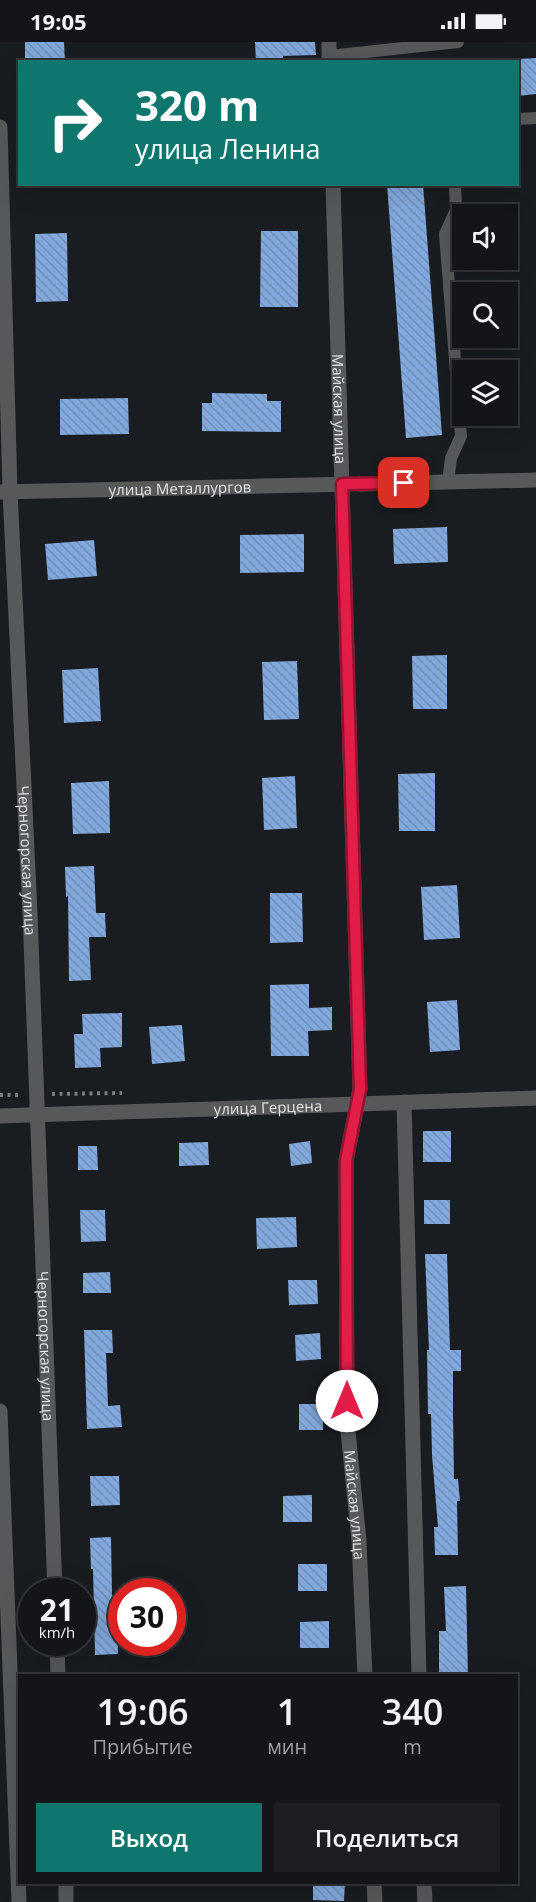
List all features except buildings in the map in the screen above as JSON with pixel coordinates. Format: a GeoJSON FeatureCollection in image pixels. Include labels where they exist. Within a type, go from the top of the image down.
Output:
{"type":"FeatureCollection","features":[{"type":"Feature","properties":{"kind":"street","name":"Черногорская улица"},"geometry":{"type":"LineString","coordinates":[[0,127],[5,491],[30,913],[54,1578]]}},
{"type":"Feature","properties":{"kind":"street","name":"Майская улица"},"geometry":{"type":"LineString","coordinates":[[333,186],[359,1066],[358,1104],[346,1161],[347,1421],[358,1541],[365,1674]]}},
{"type":"Feature","properties":{"kind":"street","name":"улица Металлургов"},"geometry":{"type":"LineString","coordinates":[[5,491],[536,480]]}},
{"type":"Feature","properties":{"kind":"street","name":"улица Герцена"},"geometry":{"type":"LineString","coordinates":[[0,1116],[536,1098]]}},
{"type":"Feature","properties":{"kind":"street"},"geometry":{"type":"LineString","coordinates":[[404,1102],[419,1674]]}},
{"type":"Feature","properties":{"kind":"street"},"geometry":{"type":"LineString","coordinates":[[0,1411],[18,1876]]}},
{"type":"Feature","properties":{"kind":"street"},"geometry":{"type":"LineString","coordinates":[[57,1656],[58,1674]]}},
{"type":"Feature","properties":{"kind":"street"},"geometry":{"type":"LineString","coordinates":[[18,1884],[19,1902]]}},
{"type":"Feature","properties":{"kind":"street"},"geometry":{"type":"LineString","coordinates":[[66,1884],[66,1902]]}},
{"type":"Feature","properties":{"kind":"street"},"geometry":{"type":"LineString","coordinates":[[374,1884],[375,1902]]}},
{"type":"Feature","properties":{"kind":"street"},"geometry":{"type":"LineString","coordinates":[[424,1884],[425,1902]]}},
{"type":"Feature","properties":{"kind":"lane"},"geometry":{"type":"LineString","coordinates":[[329,53],[458,42]]}},
{"type":"Feature","properties":{"kind":"lane"},"geometry":{"type":"LineString","coordinates":[[519,119],[536,118]]}},
{"type":"Feature","properties":{"kind":"lane"},"geometry":{"type":"LineString","coordinates":[[448,482],[451,458],[461,436],[445,234],[456,210],[455,186]]}},
{"type":"Feature","properties":{"kind":"route"},"geometry":{"type":"LineString","coordinates":[[347,1401],[346,1161],[360,1089],[342,484],[404,483]]}}]}
